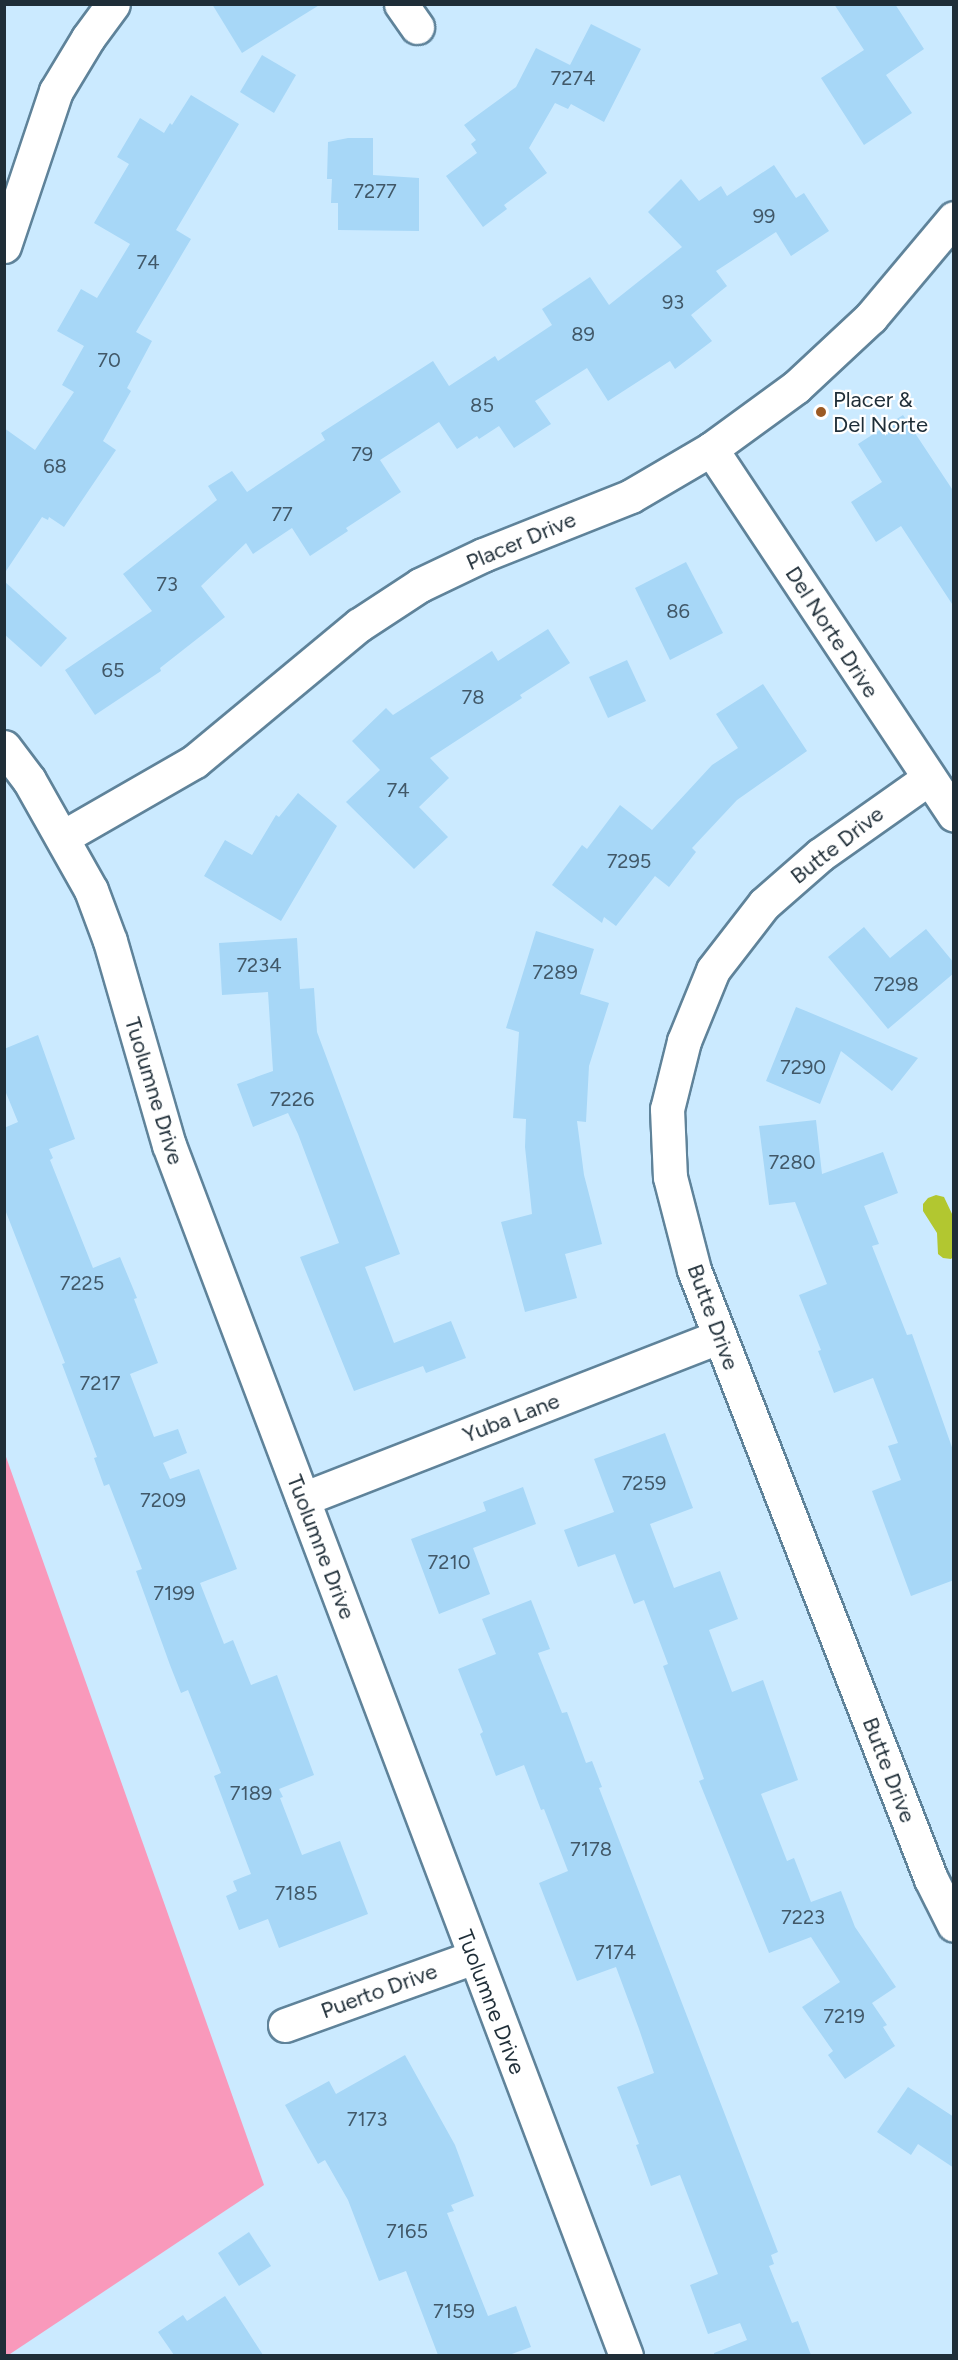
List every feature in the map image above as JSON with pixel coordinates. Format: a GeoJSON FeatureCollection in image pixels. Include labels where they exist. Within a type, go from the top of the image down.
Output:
{"type":"FeatureCollection","features":[{"type":"Feature","properties":{"kind":"street"},"geometry":{"type":"LineString","coordinates":[[4,246],[56,91],[88,38],[113,4]]}},
{"type":"Feature","properties":{"kind":"street","name":"Placer Drive"},"geometry":{"type":"LineString","coordinates":[[63,837],[195,761],[359,625],[420,585],[493,551],[631,496],[711,449],[796,387],[871,317],[954,218]]}},
{"type":"Feature","properties":{"kind":"street","name":"Del Norte Drive"},"geometry":{"type":"LineString","coordinates":[[711,449],[954,815]]}},
{"type":"Feature","properties":{"kind":"street","name":"Tuolumne Drive"},"geometry":{"type":"LineString","coordinates":[[4,747],[29,780],[91,890],[110,941],[169,1145],[626,2355]]}},
{"type":"Feature","properties":{"kind":"street","name":"Butte Drive"},"geometry":{"type":"LineString","coordinates":[[929,778],[820,855],[764,904],[712,970],[684,1041],[668,1109],[670,1177],[694,1270],[927,1869],[954,1924]]}},
{"type":"Feature","properties":{"kind":"street","name":"Yuba Lane"},"geometry":{"type":"LineString","coordinates":[[303,1499],[719,1337]]}},
{"type":"Feature","properties":{"kind":"street","name":"Puerto Drive"},"geometry":{"type":"LineString","coordinates":[[285,2025],[474,1957]]}},
{"type":"Feature","properties":{"kind":"shaded area"},"geometry":{"type":"Polygon","coordinates":[[[936,1195],[944,1197],[953,1216],[953,1257],[951,1259],[943,1258],[938,1254],[937,1233],[923,1211],[923,1204],[928,1198],[936,1195]]]}},
{"type":"Feature","properties":{"kind":"shaded area"},"geometry":{"type":"Polygon","coordinates":[[[5,1454],[264,2185],[7,2356],[4,2355],[5,1454]]]}},
{"type":"Feature","properties":{"kind":"building"},"geometry":{"type":"Polygon","coordinates":[[[212,4],[321,4],[242,53],[212,4]]]}},
{"type":"Feature","properties":{"kind":"building"},"geometry":{"type":"Polygon","coordinates":[[[834,4],[895,4],[924,49],[886,75],[912,113],[864,145],[821,78],[864,50],[834,4]]]}},
{"type":"Feature","properties":{"kind":"building"},"geometry":{"type":"Polygon","coordinates":[[[591,24],[641,49],[604,122],[571,104],[568,109],[555,103],[529,148],[547,173],[504,205],[507,209],[483,227],[446,176],[477,153],[471,144],[476,140],[464,125],[516,87],[536,48],[570,65],[591,24]]]}},
{"type":"Feature","properties":{"kind":"building"},"geometry":{"type":"Polygon","coordinates":[[[262,55],[296,75],[274,113],[240,92],[262,55]]]}},
{"type":"Feature","properties":{"kind":"building"},"geometry":{"type":"Polygon","coordinates":[[[191,95],[239,124],[176,230],[191,239],[136,332],[152,341],[127,388],[131,391],[103,441],[116,450],[64,527],[49,517],[48,520],[42,517],[4,574],[4,428],[35,450],[74,392],[62,385],[84,346],[57,331],[81,289],[97,298],[130,244],[94,223],[129,164],[117,157],[140,118],[164,133],[170,123],[172,125],[191,95]]]}},
{"type":"Feature","properties":{"kind":"building"},"geometry":{"type":"Polygon","coordinates":[[[348,138],[373,138],[373,175],[419,178],[419,231],[338,230],[338,203],[331,203],[332,179],[327,179],[328,142],[348,138]]]}},
{"type":"Feature","properties":{"kind":"building"},"geometry":{"type":"Polygon","coordinates":[[[774,165],[796,198],[804,193],[829,231],[791,256],[776,232],[716,271],[727,286],[691,315],[712,341],[675,369],[670,361],[608,401],[587,368],[535,401],[551,424],[514,448],[499,426],[457,449],[439,422],[380,460],[401,492],[346,528],[348,531],[310,556],[292,528],[253,554],[246,543],[201,586],[225,617],[160,668],[161,671],[95,715],[65,670],[152,611],[123,574],[217,500],[208,486],[232,471],[247,492],[325,440],[321,433],[433,361],[449,386],[495,356],[498,361],[552,325],[542,309],[590,277],[609,305],[682,247],[648,212],[681,179],[699,201],[721,186],[727,196],[774,165]]]}},
{"type":"Feature","properties":{"kind":"building"},"geometry":{"type":"Polygon","coordinates":[[[903,415],[954,492],[954,607],[901,526],[876,542],[851,502],[882,482],[858,444],[903,415]]]}},
{"type":"Feature","properties":{"kind":"building"},"geometry":{"type":"Polygon","coordinates":[[[686,562],[723,633],[670,660],[635,588],[686,562]]]}},
{"type":"Feature","properties":{"kind":"building"},"geometry":{"type":"Polygon","coordinates":[[[4,581],[67,638],[41,667],[4,634],[4,581]]]}},
{"type":"Feature","properties":{"kind":"building"},"geometry":{"type":"Polygon","coordinates":[[[548,629],[570,663],[520,695],[522,698],[430,758],[449,778],[419,807],[448,837],[414,869],[346,802],[380,770],[352,741],[386,708],[393,715],[492,651],[498,661],[548,629]]]}},
{"type":"Feature","properties":{"kind":"building"},"geometry":{"type":"Polygon","coordinates":[[[627,660],[646,701],[608,718],[589,677],[627,660]]]}},
{"type":"Feature","properties":{"kind":"building"},"geometry":{"type":"Polygon","coordinates":[[[763,684],[807,751],[737,800],[692,848],[696,852],[669,887],[655,876],[616,926],[604,917],[602,923],[552,885],[582,845],[587,849],[620,805],[652,830],[712,765],[738,748],[716,714],[763,684]]]}},
{"type":"Feature","properties":{"kind":"building"},"geometry":{"type":"Polygon","coordinates":[[[298,793],[337,826],[281,921],[204,876],[225,840],[252,855],[276,815],[279,817],[298,793]]]}},
{"type":"Feature","properties":{"kind":"building"},"geometry":{"type":"Polygon","coordinates":[[[864,927],[890,958],[926,929],[954,963],[954,973],[888,1029],[828,957],[864,927]]]}},
{"type":"Feature","properties":{"kind":"building"},"geometry":{"type":"Polygon","coordinates":[[[536,931],[594,949],[580,994],[609,1003],[589,1066],[586,1122],[577,1121],[584,1175],[602,1244],[565,1254],[577,1298],[525,1312],[501,1222],[532,1214],[525,1147],[526,1119],[513,1118],[519,1032],[506,1028],[536,931]]]}},
{"type":"Feature","properties":{"kind":"building"},"geometry":{"type":"Polygon","coordinates":[[[297,938],[300,989],[314,988],[317,1032],[400,1254],[365,1267],[394,1343],[451,1321],[466,1358],[426,1373],[423,1366],[354,1391],[300,1257],[339,1243],[298,1134],[288,1113],[253,1127],[237,1084],[273,1071],[268,992],[222,995],[219,943],[297,938]]]}},
{"type":"Feature","properties":{"kind":"building"},"geometry":{"type":"Polygon","coordinates":[[[796,1007],[918,1058],[892,1091],[841,1051],[820,1104],[766,1081],[796,1007]]]}},
{"type":"Feature","properties":{"kind":"building"},"geometry":{"type":"Polygon","coordinates":[[[38,1035],[75,1139],[49,1149],[53,1158],[50,1160],[93,1268],[120,1257],[137,1298],[134,1299],[158,1363],[130,1374],[154,1437],[178,1429],[187,1453],[163,1463],[170,1479],[199,1469],[237,1569],[200,1583],[224,1644],[233,1640],[251,1685],[277,1675],[314,1775],[279,1789],[283,1797],[280,1798],[302,1855],[340,1841],[368,1914],[279,1948],[268,1919],[239,1930],[226,1896],[237,1891],[233,1881],[251,1874],[214,1776],[221,1773],[188,1690],[181,1693],[170,1665],[136,1571],[142,1569],[109,1484],[104,1486],[94,1458],[97,1457],[62,1364],[65,1363],[4,1207],[4,1128],[18,1122],[4,1088],[4,1049],[38,1035]]]}},
{"type":"Feature","properties":{"kind":"building"},"geometry":{"type":"Polygon","coordinates":[[[816,1120],[822,1174],[883,1152],[898,1193],[864,1206],[879,1244],[872,1246],[907,1335],[912,1334],[954,1453],[954,1580],[911,1596],[872,1491],[901,1480],[888,1446],[898,1443],[873,1378],[834,1393],[818,1351],[821,1350],[799,1295],[827,1284],[795,1202],[769,1205],[759,1126],[816,1120]]]}},
{"type":"Feature","properties":{"kind":"building"},"geometry":{"type":"Polygon","coordinates":[[[665,1433],[693,1508],[650,1524],[674,1588],[720,1571],[738,1619],[709,1630],[732,1692],[763,1680],[798,1780],[761,1794],[787,1861],[794,1858],[811,1902],[841,1891],[855,1927],[896,1987],[872,2003],[887,2025],[883,2027],[895,2046],[845,2079],[828,2055],[833,2051],[802,2007],[840,1982],[811,1937],[769,1953],[699,1781],[704,1779],[663,1666],[668,1664],[644,1600],[634,1604],[615,1554],[578,1567],[564,1530],[614,1512],[594,1459],[665,1433]]]}},
{"type":"Feature","properties":{"kind":"building"},"geometry":{"type":"Polygon","coordinates":[[[523,1487],[536,1524],[473,1548],[490,1594],[439,1614],[411,1539],[486,1511],[483,1502],[523,1487]]]}},
{"type":"Feature","properties":{"kind":"building"},"geometry":{"type":"Polygon","coordinates":[[[531,1600],[550,1649],[538,1653],[562,1713],[567,1712],[586,1763],[592,1761],[602,1787],[599,1788],[778,2252],[771,2255],[774,2264],[769,2266],[792,2323],[798,2321],[811,2355],[714,2355],[714,2353],[747,2340],[740,2323],[708,2334],[690,2285],[718,2274],[680,2175],[651,2186],[636,2145],[639,2144],[617,2087],[654,2073],[616,1967],[577,1981],[539,1883],[568,1871],[544,1809],[541,1810],[524,1765],[496,1776],[480,1734],[483,1732],[458,1669],[496,1654],[482,1619],[531,1600]]]}},
{"type":"Feature","properties":{"kind":"building"},"geometry":{"type":"Polygon","coordinates":[[[405,2055],[455,2145],[474,2196],[451,2205],[454,2211],[447,2213],[488,2316],[516,2306],[531,2347],[509,2355],[438,2355],[406,2271],[379,2281],[348,2200],[325,2160],[318,2164],[285,2105],[329,2081],[336,2094],[405,2055]]]}},
{"type":"Feature","properties":{"kind":"building"},"geometry":{"type":"Polygon","coordinates":[[[908,2087],[954,2117],[954,2168],[918,2144],[911,2155],[877,2132],[908,2087]]]}},
{"type":"Feature","properties":{"kind":"building"},"geometry":{"type":"Polygon","coordinates":[[[249,2232],[271,2266],[239,2286],[218,2253],[249,2232]]]}},
{"type":"Feature","properties":{"kind":"building"},"geometry":{"type":"Polygon","coordinates":[[[225,2296],[263,2355],[174,2355],[158,2332],[183,2315],[187,2321],[225,2296]]]}},
{"type":"Feature","properties":{"kind":"place","name":"Placer & Del Norte"},"geometry":{"type":"Point","coordinates":[821,412]}}]}
